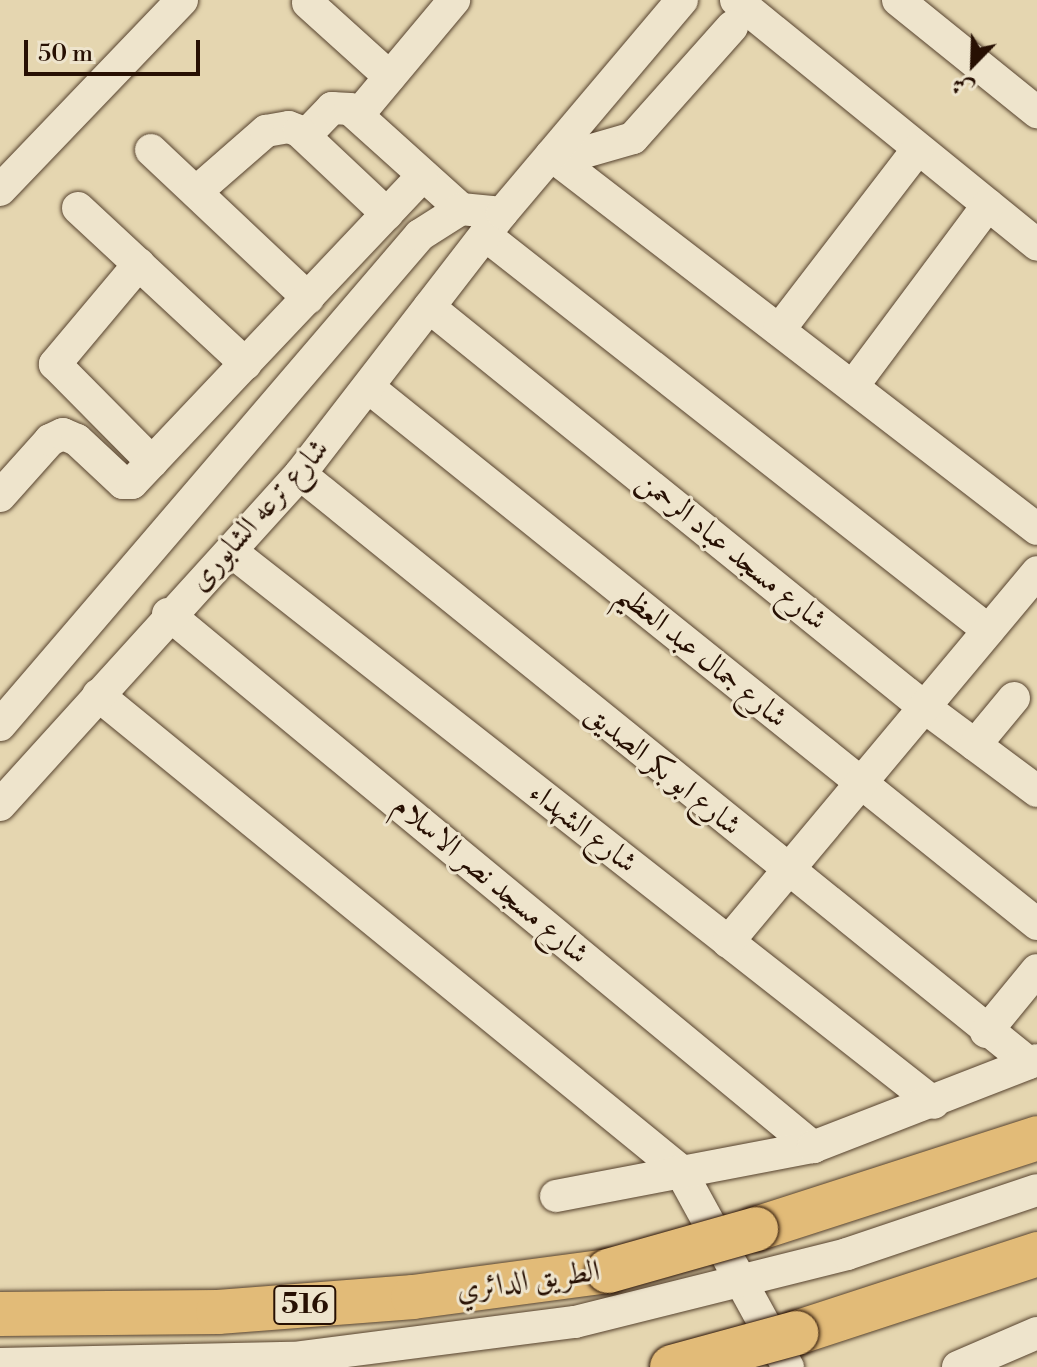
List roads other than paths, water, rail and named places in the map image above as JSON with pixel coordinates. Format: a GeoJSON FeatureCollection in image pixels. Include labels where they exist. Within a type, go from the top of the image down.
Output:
{"type":"FeatureCollection","features":[{"type":"Feature","properties":{"kind":"highway","name":"الطريق الدائري"},"geometry":{"type":"LineString","coordinates":[[0,1314],[233,1311],[413,1297],[608,1271],[756,1229],[1037,1138]]}},
{"type":"Feature","properties":{"kind":"highway"},"geometry":{"type":"LineString","coordinates":[[672,1367],[792,1350],[1037,1254]]}},
{"type":"Feature","properties":{"kind":"street"},"geometry":{"type":"LineString","coordinates":[[0,190],[182,0]]}},
{"type":"Feature","properties":{"kind":"street"},"geometry":{"type":"LineString","coordinates":[[358,115],[454,0]]}},
{"type":"Feature","properties":{"kind":"street","name":"شارع ترعه الشابورى"},"geometry":{"type":"LineString","coordinates":[[0,805],[168,614],[232,552],[300,474],[494,224],[554,158],[682,0]]}},
{"type":"Feature","properties":{"kind":"street"},"geometry":{"type":"LineString","coordinates":[[898,0],[1037,112]]}},
{"type":"Feature","properties":{"kind":"street"},"geometry":{"type":"LineString","coordinates":[[308,3],[390,77]]}},
{"type":"Feature","properties":{"kind":"street"},"geometry":{"type":"LineString","coordinates":[[554,158],[633,138],[734,14],[918,149],[1037,245]]}},
{"type":"Feature","properties":{"kind":"street"},"geometry":{"type":"LineString","coordinates":[[305,136],[332,108],[341,106],[358,115],[461,209],[494,224],[988,630]]}},
{"type":"Feature","properties":{"kind":"street"},"geometry":{"type":"LineString","coordinates":[[196,192],[266,131],[289,127],[305,136],[387,214]]}},
{"type":"Feature","properties":{"kind":"street"},"geometry":{"type":"LineString","coordinates":[[779,330],[918,149]]}},
{"type":"Feature","properties":{"kind":"street"},"geometry":{"type":"LineString","coordinates":[[151,150],[308,298]]}},
{"type":"Feature","properties":{"kind":"street"},"geometry":{"type":"LineString","coordinates":[[554,158],[1037,529]]}},
{"type":"Feature","properties":{"kind":"street"},"geometry":{"type":"LineString","coordinates":[[0,496],[50,440],[63,434],[125,484],[152,462],[422,176]]}},
{"type":"Feature","properties":{"kind":"street"},"geometry":{"type":"LineString","coordinates":[[853,386],[988,205]]}},
{"type":"Feature","properties":{"kind":"street"},"geometry":{"type":"LineString","coordinates":[[78,208],[246,364]]}},
{"type":"Feature","properties":{"kind":"street","name":"شارع ترعه الشابورى"},"geometry":{"type":"LineString","coordinates":[[0,725],[420,235],[461,209]]}},
{"type":"Feature","properties":{"kind":"street"},"geometry":{"type":"LineString","coordinates":[[139,264],[55,364],[152,462]]}},
{"type":"Feature","properties":{"kind":"street","name":"شارع مسجد عباد الرحمن"},"geometry":{"type":"LineString","coordinates":[[429,307],[924,707],[1037,791]]}},
{"type":"Feature","properties":{"kind":"street","name":"شارع جمال عبد العظيم"},"geometry":{"type":"LineString","coordinates":[[368,387],[1037,924]]}},
{"type":"Feature","properties":{"kind":"street","name":"شارع ابو بكر الصديق"},"geometry":{"type":"LineString","coordinates":[[300,474],[986,1032],[1033,1062]]}},
{"type":"Feature","properties":{"kind":"street","name":"شارع الشهداء"},"geometry":{"type":"LineString","coordinates":[[232,552],[934,1103]]}},
{"type":"Feature","properties":{"kind":"street"},"geometry":{"type":"LineString","coordinates":[[728,942],[1037,572]]}},
{"type":"Feature","properties":{"kind":"street","name":"شارع مسجد نصر الاسلام"},"geometry":{"type":"LineString","coordinates":[[168,614],[813,1147]]}},
{"type":"Feature","properties":{"kind":"street"},"geometry":{"type":"LineString","coordinates":[[98,695],[680,1170],[792,1350]]}},
{"type":"Feature","properties":{"kind":"street"},"geometry":{"type":"LineString","coordinates":[[975,745],[1014,698]]}},
{"type":"Feature","properties":{"kind":"street"},"geometry":{"type":"LineString","coordinates":[[986,1032],[1037,970]]}},
{"type":"Feature","properties":{"kind":"street"},"geometry":{"type":"LineString","coordinates":[[556,1196],[813,1147],[934,1103],[1033,1062]]}},
{"type":"Feature","properties":{"kind":"street"},"geometry":{"type":"LineString","coordinates":[[0,1364],[293,1358],[575,1322],[847,1254],[1037,1190]]}},
{"type":"Feature","properties":{"kind":"street"},"geometry":{"type":"LineString","coordinates":[[958,1367],[1037,1333]]}}]}
